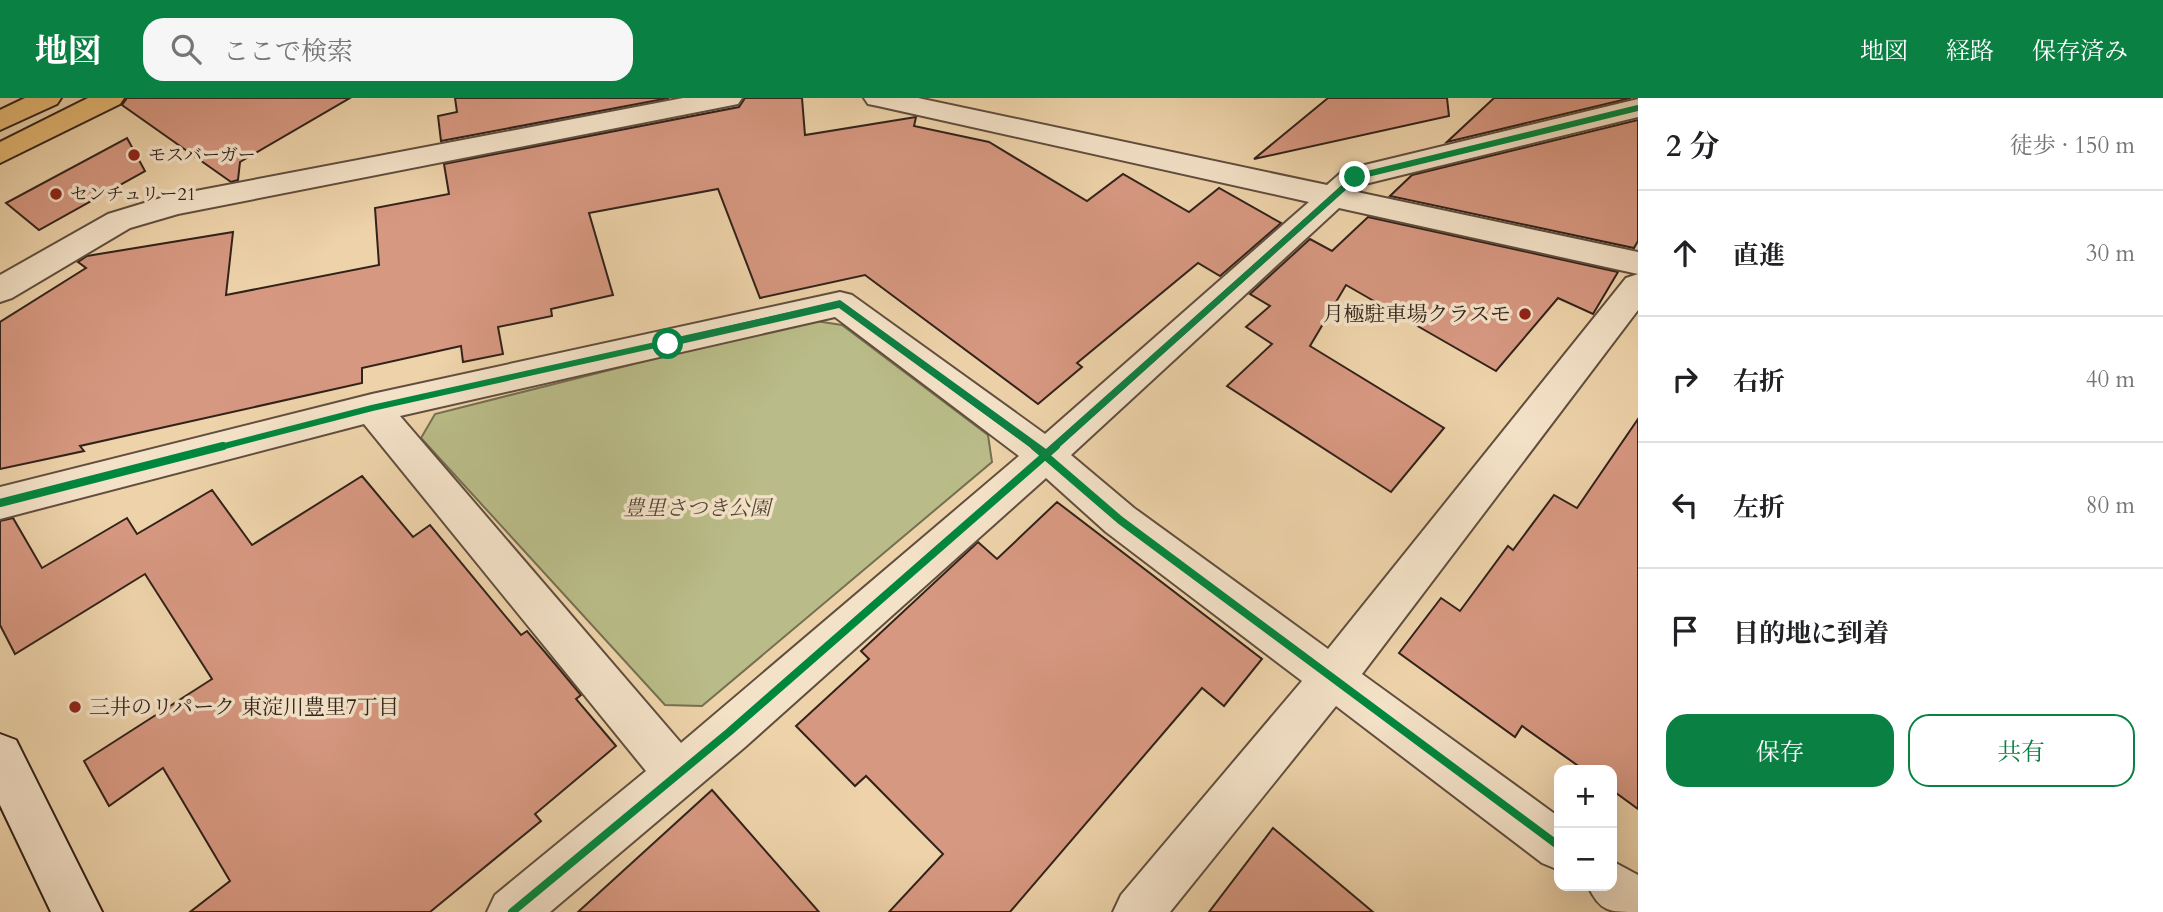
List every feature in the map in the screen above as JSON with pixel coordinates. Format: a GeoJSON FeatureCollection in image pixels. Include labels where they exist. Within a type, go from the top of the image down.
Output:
{"type":"FeatureCollection","features":[{"type":"Feature","properties":{"kind":"main road"},"geometry":{"type":"LineString","coordinates":[[0,121],[47,98]]}},
{"type":"Feature","properties":{"kind":"main road"},"geometry":{"type":"LineString","coordinates":[[0,154],[110,98]]}},
{"type":"Feature","properties":{"kind":"street"},"geometry":{"type":"LineString","coordinates":[[0,290],[118,222],[175,204],[728,98]]}},
{"type":"Feature","properties":{"kind":"street"},"geometry":{"type":"LineString","coordinates":[[878,98],[1638,263]]}},
{"type":"Feature","properties":{"kind":"street"},"geometry":{"type":"LineString","coordinates":[[512,912],[729,732],[1046,455],[1355,177],[1638,108]]}},
{"type":"Feature","properties":{"kind":"street"},"geometry":{"type":"LineString","coordinates":[[1138,912],[1332,678],[1638,286]]}},
{"type":"Feature","properties":{"kind":"street"},"geometry":{"type":"LineString","coordinates":[[0,503],[372,408],[840,304],[1046,455],[1120,520],[1554,842]]}},
{"type":"Feature","properties":{"kind":"street"},"geometry":{"type":"LineString","coordinates":[[372,408],[677,773]]}},
{"type":"Feature","properties":{"kind":"street"},"geometry":{"type":"LineString","coordinates":[[0,756],[77,912]]}},
{"type":"Feature","properties":{"kind":"street"},"geometry":{"type":"LineString","coordinates":[[1617,889],[1638,905]]}},
{"type":"Feature","properties":{"kind":"green space","name":"豊里さつき公園"},"geometry":{"type":"Polygon","coordinates":[[[809,320],[842,325],[988,435],[992,462],[702,706],[665,705],[421,438],[435,414],[809,320]]]}},
{"type":"Feature","properties":{"kind":"building"},"geometry":{"type":"Polygon","coordinates":[[[127,98],[350,98],[240,162],[238,180],[231,182],[122,105],[127,98]]]}},
{"type":"Feature","properties":{"kind":"building"},"geometry":{"type":"Polygon","coordinates":[[[455,98],[669,98],[441,141],[438,116],[457,112],[455,98]]]}},
{"type":"Feature","properties":{"kind":"building"},"geometry":{"type":"Polygon","coordinates":[[[745,98],[802,98],[805,135],[916,117],[914,126],[989,142],[1087,201],[1123,174],[1189,212],[1219,188],[1281,223],[1220,276],[1198,263],[1077,363],[1082,367],[1038,404],[865,275],[760,298],[718,189],[589,213],[613,295],[551,309],[552,316],[498,327],[503,354],[463,362],[461,346],[362,368],[362,383],[80,446],[84,451],[0,469],[0,322],[86,268],[78,262],[87,256],[233,232],[226,295],[379,265],[375,208],[449,194],[444,164],[739,107],[745,98]]]}},
{"type":"Feature","properties":{"kind":"building"},"geometry":{"type":"Polygon","coordinates":[[[1328,98],[1447,98],[1449,116],[1254,159],[1328,98]]]}},
{"type":"Feature","properties":{"kind":"building"},"geometry":{"type":"Polygon","coordinates":[[[1494,98],[1631,98],[1447,142],[1494,98]]]}},
{"type":"Feature","properties":{"kind":"building"},"geometry":{"type":"Polygon","coordinates":[[[1638,120],[1638,241],[1634,248],[1390,196],[1412,175],[1638,120]]]}},
{"type":"Feature","properties":{"kind":"building"},"geometry":{"type":"Polygon","coordinates":[[[127,138],[145,171],[39,230],[6,203],[127,138]]]}},
{"type":"Feature","properties":{"kind":"building"},"geometry":{"type":"Polygon","coordinates":[[[1368,217],[1618,272],[1593,314],[1558,298],[1496,371],[1346,285],[1310,346],[1444,428],[1391,492],[1227,386],[1272,344],[1246,327],[1270,306],[1250,294],[1310,239],[1332,251],[1368,217]]]}},
{"type":"Feature","properties":{"kind":"building"},"geometry":{"type":"Polygon","coordinates":[[[1638,419],[1638,809],[1617,794],[1617,765],[1577,765],[1522,726],[1515,737],[1399,653],[1441,598],[1460,611],[1508,546],[1513,550],[1554,495],[1577,508],[1638,419]]]}},
{"type":"Feature","properties":{"kind":"building"},"geometry":{"type":"Polygon","coordinates":[[[362,476],[413,537],[430,525],[521,635],[527,631],[555,664],[581,695],[576,699],[616,746],[535,814],[541,821],[430,912],[190,912],[230,881],[163,768],[109,806],[84,761],[212,679],[145,574],[15,654],[0,625],[0,521],[13,518],[42,568],[127,518],[137,534],[212,490],[252,545],[362,476]]]}},
{"type":"Feature","properties":{"kind":"building"},"geometry":{"type":"Polygon","coordinates":[[[1057,502],[1262,659],[1224,706],[1202,688],[1010,912],[889,912],[943,854],[866,776],[855,786],[796,726],[869,659],[861,651],[978,542],[997,559],[1057,502]]]}},
{"type":"Feature","properties":{"kind":"building"},"geometry":{"type":"Polygon","coordinates":[[[712,790],[819,912],[578,912],[712,790]]]}},
{"type":"Feature","properties":{"kind":"building"},"geometry":{"type":"Polygon","coordinates":[[[1273,828],[1373,912],[1209,912],[1273,828]]]}},
{"type":"Feature","properties":{"kind":"cycle path"},"geometry":{"type":"LineString","coordinates":[[512,912],[729,732],[1046,455],[1355,177],[1638,108]]}},
{"type":"Feature","properties":{"kind":"cycle path"},"geometry":{"type":"LineString","coordinates":[[0,503],[372,408],[840,304],[1046,455],[1120,520],[1554,842]]}},
{"type":"Feature","properties":{"kind":"place","name":"モスバーガー"},"geometry":{"type":"Point","coordinates":[134,155]}},
{"type":"Feature","properties":{"kind":"place","name":"センチュリー21"},"geometry":{"type":"Point","coordinates":[56,194]}},
{"type":"Feature","properties":{"kind":"place","name":"月極駐車場クラスモ"},"geometry":{"type":"Point","coordinates":[1525,314]}},
{"type":"Feature","properties":{"kind":"place","name":"三井のリパーク 東淀川豊里7丁目"},"geometry":{"type":"Point","coordinates":[75,707]}},
{"type":"Feature","properties":{"kind":"route"},"geometry":{"type":"LineString","coordinates":[[668,344],[840,304],[1046,455],[1242,282],[1355,177]]}}]}
